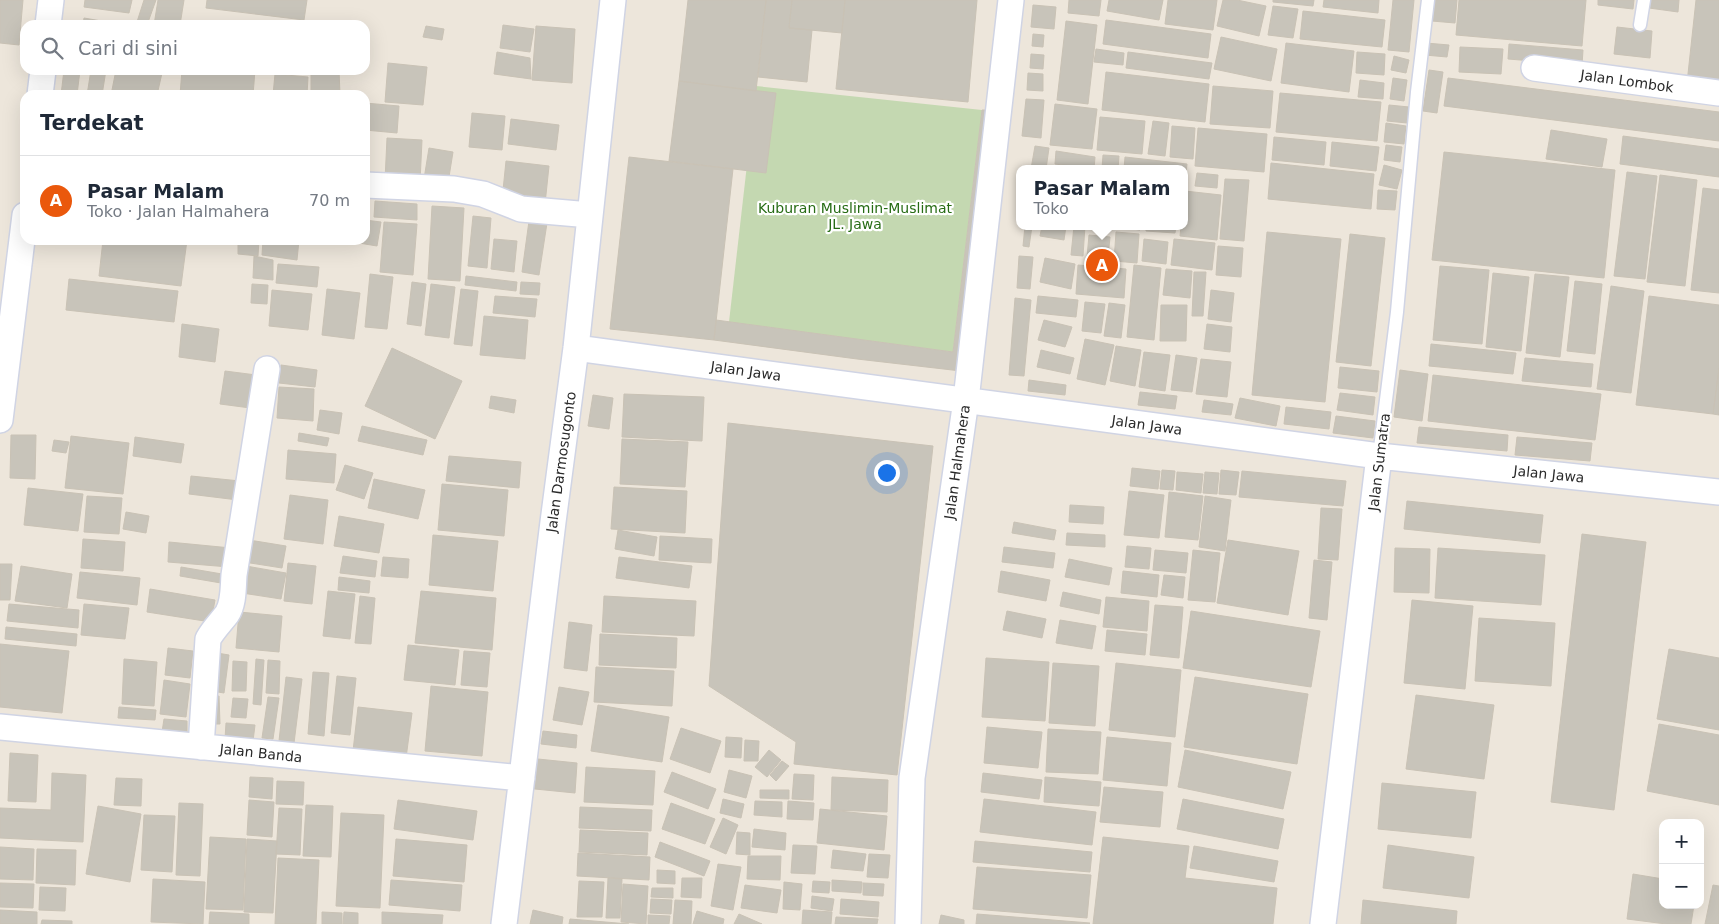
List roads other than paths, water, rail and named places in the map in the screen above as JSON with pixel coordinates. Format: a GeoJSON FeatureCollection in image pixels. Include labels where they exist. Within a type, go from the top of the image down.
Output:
{"type":"FeatureCollection","features":[{"type":"Feature","properties":{"kind":"street"},"geometry":{"type":"LineString","coordinates":[[49,20],[51,0]]}},
{"type":"Feature","properties":{"kind":"street","name":"Jalan Halmahera"},"geometry":{"type":"LineString","coordinates":[[908,924],[912,778],[966,400],[1011,0]]}},
{"type":"Feature","properties":{"kind":"street","name":"Jalan Darmosugonto"},"geometry":{"type":"LineString","coordinates":[[504,924],[551,532],[576,348],[590,215],[607,1]]}},
{"type":"Feature","properties":{"kind":"street","name":"Jalan Lombok"},"geometry":{"type":"LineString","coordinates":[[1534,68],[1719,93]]}},
{"type":"Feature","properties":{"kind":"street"},"geometry":{"type":"LineString","coordinates":[[40,90],[42,75]]}},
{"type":"Feature","properties":{"kind":"street"},"geometry":{"type":"LineString","coordinates":[[370,185],[454,189],[483,194],[521,209],[590,215]]}},
{"type":"Feature","properties":{"kind":"street"},"geometry":{"type":"LineString","coordinates":[[0,420],[21,245]]}},
{"type":"Feature","properties":{"kind":"street","name":"Jalan Jawa"},"geometry":{"type":"LineString","coordinates":[[576,348],[1379,456],[1719,492]]}},
{"type":"Feature","properties":{"kind":"street"},"geometry":{"type":"LineString","coordinates":[[201,747],[208,640],[213,630],[228,612],[232,601],[234,575],[267,369]]}},
{"type":"Feature","properties":{"kind":"street","name":"Jalan Sumatra"},"geometry":{"type":"LineString","coordinates":[[1323,924],[1379,456]]}},
{"type":"Feature","properties":{"kind":"street","name":"Jalan Banda"},"geometry":{"type":"LineString","coordinates":[[0,727],[522,778]]}},
{"type":"Feature","properties":{"kind":"lane","name":"Jalan Sumatra"},"geometry":{"type":"LineString","coordinates":[[1379,456],[1397,312],[1417,92],[1428,0]]}},
{"type":"Feature","properties":{"kind":"lane"},"geometry":{"type":"LineString","coordinates":[[1640,25],[1644,0]]}},
{"type":"Feature","properties":{"kind":"place","name":"Pasar Malam"},"geometry":{"type":"Point","coordinates":[1102,265]}},
{"type":"Feature","properties":{"kind":"park label","name":"Kuburan Muslimin-Muslimat JL. Jawa"},"geometry":{"type":"Point","coordinates":[855,216]}}]}
